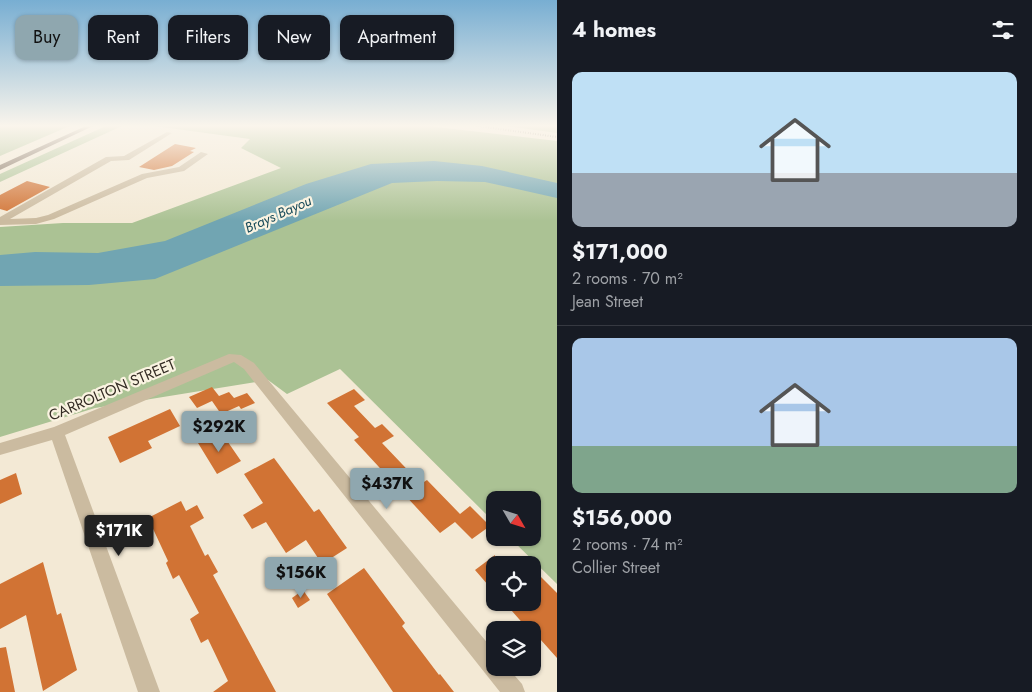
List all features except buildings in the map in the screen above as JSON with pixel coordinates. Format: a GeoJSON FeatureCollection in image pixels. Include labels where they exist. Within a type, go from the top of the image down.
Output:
{"type":"FeatureCollection","features":[{"type":"Feature","properties":{"kind":"main road"},"geometry":{"type":"LineString","coordinates":[[0,168],[23,157]]}},
{"type":"Feature","properties":{"kind":"street"},"geometry":{"type":"LineString","coordinates":[[0,221],[109,159],[127,157]]}},
{"type":"Feature","properties":{"kind":"street"},"geometry":{"type":"LineString","coordinates":[[0,221],[36,222],[52,217],[145,176],[181,169],[199,157]]}},
{"type":"Feature","properties":{"kind":"street","name":"CARROLTON STREET"},"geometry":{"type":"LineString","coordinates":[[0,449],[57,432],[219,362],[236,358],[249,366],[514,692]]}},
{"type":"Feature","properties":{"kind":"street"},"geometry":{"type":"LineString","coordinates":[[57,432],[149,692]]}},
{"type":"Feature","properties":{"kind":"green space"},"geometry":{"type":"Polygon","coordinates":[[[37,157],[54,157],[0,182],[0,174],[37,157]]]}},
{"type":"Feature","properties":{"kind":"green space"},"geometry":{"type":"Polygon","coordinates":[[[260,157],[557,157],[557,584],[541,568],[541,556],[528,556],[518,546],[541,546],[541,491],[486,491],[486,514],[340,369],[287,394],[268,380],[95,408],[0,437],[0,227],[63,223],[132,223],[281,168],[260,157]]]}},
{"type":"Feature","properties":{"kind":"water","name":"Brays Bayou"},"geometry":{"type":"Polygon","coordinates":[[[434,161],[482,166],[557,183],[557,198],[485,182],[437,181],[392,183],[155,279],[89,285],[0,286],[0,255],[35,252],[98,253],[165,241],[306,184],[371,164],[434,161]]]}}]}
